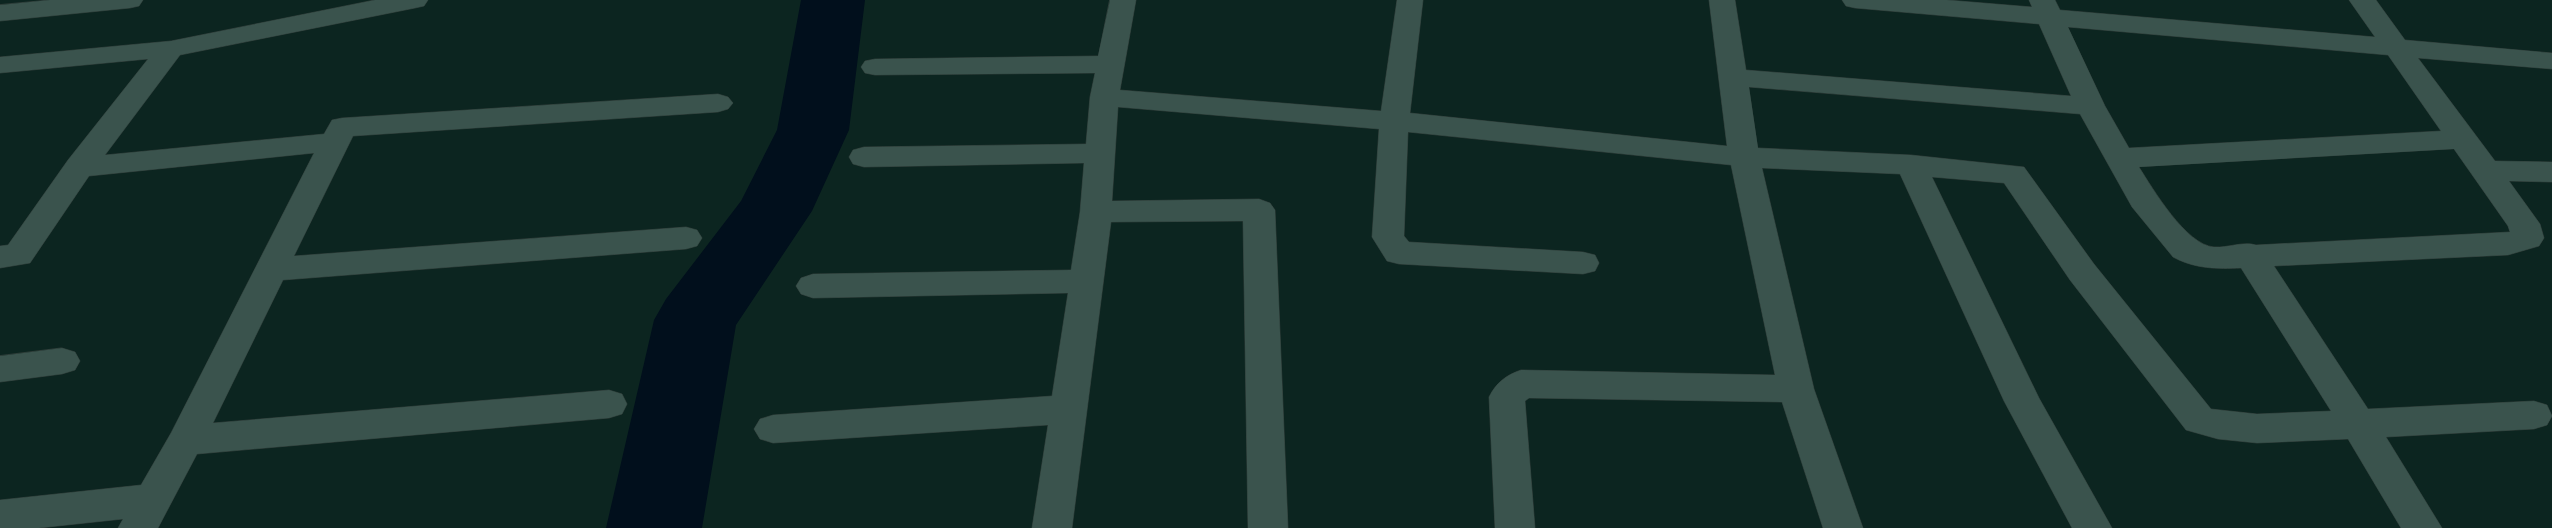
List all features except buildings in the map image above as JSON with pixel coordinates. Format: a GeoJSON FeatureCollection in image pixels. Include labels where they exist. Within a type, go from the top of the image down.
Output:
{"type":"FeatureCollection","features":[{"type":"Feature","properties":{"kind":"street"},"geometry":{"type":"LineString","coordinates":[[0,13],[130,0]]}},
{"type":"Feature","properties":{"kind":"street"},"geometry":{"type":"LineString","coordinates":[[114,54],[152,0]]}},
{"type":"Feature","properties":{"kind":"street"},"geometry":{"type":"LineString","coordinates":[[1,65],[171,49],[416,0]]}},
{"type":"Feature","properties":{"kind":"street"},"geometry":{"type":"LineString","coordinates":[[1052,528],[1096,212],[1104,97],[1123,0]]}},
{"type":"Feature","properties":{"kind":"street"},"geometry":{"type":"LineString","coordinates":[[1410,0],[1394,121],[1388,237],[1399,253],[1582,263]]}},
{"type":"Feature","properties":{"kind":"street"},"geometry":{"type":"LineString","coordinates":[[1722,0],[1744,157],[1796,389],[1843,528]]}},
{"type":"Feature","properties":{"kind":"street"},"geometry":{"type":"LineString","coordinates":[[1855,0],[2046,9],[2552,61]]}},
{"type":"Feature","properties":{"kind":"street"},"geometry":{"type":"LineString","coordinates":[[2046,9],[2090,106],[2143,200],[2184,249],[2194,254],[2214,258],[2249,254],[2508,244],[2528,238],[2524,224],[2362,0]]}},
{"type":"Feature","properties":{"kind":"street"},"geometry":{"type":"LineString","coordinates":[[6,264],[171,49]]}},
{"type":"Feature","properties":{"kind":"street"},"geometry":{"type":"LineString","coordinates":[[875,67],[1110,64]]}},
{"type":"Feature","properties":{"kind":"street"},"geometry":{"type":"LineString","coordinates":[[1733,77],[2090,106]]}},
{"type":"Feature","properties":{"kind":"street"},"geometry":{"type":"LineString","coordinates":[[1104,97],[1394,121],[1744,157],[1911,165],[2013,174],[2082,272],[2199,420],[2220,427],[2231,427],[2358,424],[2534,415]]}},
{"type":"Feature","properties":{"kind":"street"},"geometry":{"type":"LineString","coordinates":[[0,516],[146,514],[186,440],[342,127],[718,103]]}},
{"type":"Feature","properties":{"kind":"street"},"geometry":{"type":"LineString","coordinates":[[2118,158],[2462,139]]}},
{"type":"Feature","properties":{"kind":"street"},"geometry":{"type":"LineString","coordinates":[[79,167],[334,142]]}},
{"type":"Feature","properties":{"kind":"street"},"geometry":{"type":"LineString","coordinates":[[864,157],[1099,153]]}},
{"type":"Feature","properties":{"kind":"street"},"geometry":{"type":"LineString","coordinates":[[1911,165],[2022,401],[2092,528]]}},
{"type":"Feature","properties":{"kind":"street"},"geometry":{"type":"LineString","coordinates":[[2484,171],[2552,172]]}},
{"type":"Feature","properties":{"kind":"street"},"geometry":{"type":"LineString","coordinates":[[1096,212],[1259,210],[1268,528]]}},
{"type":"Feature","properties":{"kind":"street"},"geometry":{"type":"LineString","coordinates":[[271,269],[686,238]]}},
{"type":"Feature","properties":{"kind":"street"},"geometry":{"type":"LineString","coordinates":[[2249,254],[2422,528]]}},
{"type":"Feature","properties":{"kind":"street"},"geometry":{"type":"LineString","coordinates":[[813,286],[1087,281]]}},
{"type":"Feature","properties":{"kind":"street"},"geometry":{"type":"LineString","coordinates":[[0,369],[62,361]]}},
{"type":"Feature","properties":{"kind":"street"},"geometry":{"type":"LineString","coordinates":[[1515,528],[1507,397],[1521,384],[1796,389]]}},
{"type":"Feature","properties":{"kind":"street"},"geometry":{"type":"LineString","coordinates":[[186,440],[609,404]]}},
{"type":"Feature","properties":{"kind":"street"},"geometry":{"type":"LineString","coordinates":[[773,429],[1070,409]]}},
{"type":"Feature","properties":{"kind":"waterway"},"geometry":{"type":"LineString","coordinates":[[654,528],[695,320],[774,211],[813,130],[833,0]]}}]}
